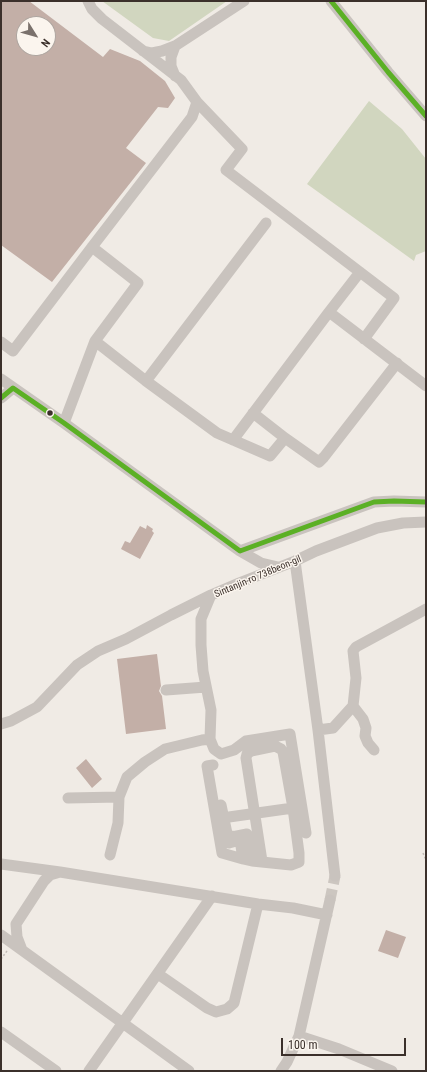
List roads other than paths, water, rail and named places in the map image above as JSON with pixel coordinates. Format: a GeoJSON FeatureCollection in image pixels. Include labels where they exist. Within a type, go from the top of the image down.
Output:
{"type":"FeatureCollection","features":[{"type":"Feature","properties":{"kind":"street"},"geometry":{"type":"LineString","coordinates":[[88,1],[92,9],[102,19],[181,80],[197,102],[242,149],[226,170],[394,298],[364,339]]}},
{"type":"Feature","properties":{"kind":"street"},"geometry":{"type":"LineString","coordinates":[[143,51],[152,53],[175,46],[244,1]]}},
{"type":"Feature","properties":{"kind":"street"},"geometry":{"type":"LineString","coordinates":[[331,1],[388,72],[426,116]]}},
{"type":"Feature","properties":{"kind":"street"},"geometry":{"type":"LineString","coordinates":[[175,46],[171,57],[171,66],[175,76]]}},
{"type":"Feature","properties":{"kind":"street"},"geometry":{"type":"LineString","coordinates":[[1,342],[13,351],[192,117],[197,102]]}},
{"type":"Feature","properties":{"kind":"street"},"geometry":{"type":"LineString","coordinates":[[146,381],[266,223]]}},
{"type":"Feature","properties":{"kind":"street"},"geometry":{"type":"LineString","coordinates":[[64,422],[95,341],[138,283],[92,247]]}},
{"type":"Feature","properties":{"kind":"street"},"geometry":{"type":"LineString","coordinates":[[233,440],[360,272]]}},
{"type":"Feature","properties":{"kind":"street"},"geometry":{"type":"LineString","coordinates":[[329,312],[426,386]]}},
{"type":"Feature","properties":{"kind":"street"},"geometry":{"type":"LineString","coordinates":[[95,341],[146,381],[217,433],[270,456],[284,438]]}},
{"type":"Feature","properties":{"kind":"street"},"geometry":{"type":"LineString","coordinates":[[253,413],[284,438],[319,462],[397,363]]}},
{"type":"Feature","properties":{"kind":"street"},"geometry":{"type":"LineString","coordinates":[[1,379],[64,422],[240,551],[261,563],[278,567]]}},
{"type":"Feature","properties":{"kind":"street"},"geometry":{"type":"LineString","coordinates":[[1,398],[13,388]]}},
{"type":"Feature","properties":{"kind":"street"},"geometry":{"type":"LineString","coordinates":[[240,551],[374,502],[394,500],[426,502]]}},
{"type":"Feature","properties":{"kind":"street","name":"Sintanjin-ro 738beon-gil"},"geometry":{"type":"LineString","coordinates":[[210,739],[211,710],[203,671],[201,619],[211,596],[316,551],[377,528],[403,522],[426,522]]}},
{"type":"Feature","properties":{"kind":"street"},"geometry":{"type":"LineString","coordinates":[[295,561],[318,730],[335,876]]}},
{"type":"Feature","properties":{"kind":"street"},"geometry":{"type":"LineString","coordinates":[[1,724],[11,721],[36,707],[77,665],[98,651],[126,639],[211,596]]}},
{"type":"Feature","properties":{"kind":"street"},"geometry":{"type":"LineString","coordinates":[[318,730],[333,728],[353,706],[356,678],[353,651],[356,647],[426,609]]}},
{"type":"Feature","properties":{"kind":"street"},"geometry":{"type":"LineString","coordinates":[[166,690],[206,687]]}},
{"type":"Feature","properties":{"kind":"street"},"geometry":{"type":"LineString","coordinates":[[353,706],[363,719],[366,728],[365,736],[368,743],[374,750]]}},
{"type":"Feature","properties":{"kind":"street"},"geometry":{"type":"LineString","coordinates":[[110,855],[118,824],[119,797],[127,777],[144,762],[165,749],[210,739],[214,749],[221,754],[234,750],[246,741],[290,734],[306,833]]}},
{"type":"Feature","properties":{"kind":"street"},"geometry":{"type":"LineString","coordinates":[[213,765],[208,766],[222,853],[252,861],[291,865],[299,862],[300,852],[283,752],[275,746],[251,751],[247,754],[254,813],[252,861]]}},
{"type":"Feature","properties":{"kind":"street"},"geometry":{"type":"LineString","coordinates":[[218,752],[213,765],[226,817],[229,843],[240,840],[252,861]]}},
{"type":"Feature","properties":{"kind":"street"},"geometry":{"type":"LineString","coordinates":[[68,798],[119,797]]}},
{"type":"Feature","properties":{"kind":"street"},"geometry":{"type":"LineString","coordinates":[[226,817],[292,808]]}},
{"type":"Feature","properties":{"kind":"street"},"geometry":{"type":"LineString","coordinates":[[1,864],[258,904],[293,908],[327,915]]}},
{"type":"Feature","properties":{"kind":"street"},"geometry":{"type":"LineString","coordinates":[[22,950],[17,937],[16,924],[44,881],[50,875],[60,872]]}},
{"type":"Feature","properties":{"kind":"street"},"geometry":{"type":"LineString","coordinates":[[89,1071],[212,896]]}},
{"type":"Feature","properties":{"kind":"street"},"geometry":{"type":"LineString","coordinates":[[281,1071],[287,1062],[299,1036],[330,900]]}},
{"type":"Feature","properties":{"kind":"street"},"geometry":{"type":"LineString","coordinates":[[158,974],[207,1008],[216,1012],[227,1009],[234,1003],[258,904]]}},
{"type":"Feature","properties":{"kind":"street"},"geometry":{"type":"LineString","coordinates":[[1,935],[189,1071]]}},
{"type":"Feature","properties":{"kind":"street"},"geometry":{"type":"LineString","coordinates":[[1,1032],[56,1071]]}},
{"type":"Feature","properties":{"kind":"street"},"geometry":{"type":"LineString","coordinates":[[299,1036],[339,1049],[392,1071]]}},
{"type":"Feature","properties":{"kind":"tunnel"},"geometry":{"type":"LineString","coordinates":[[330,900],[335,876]]}}]}
